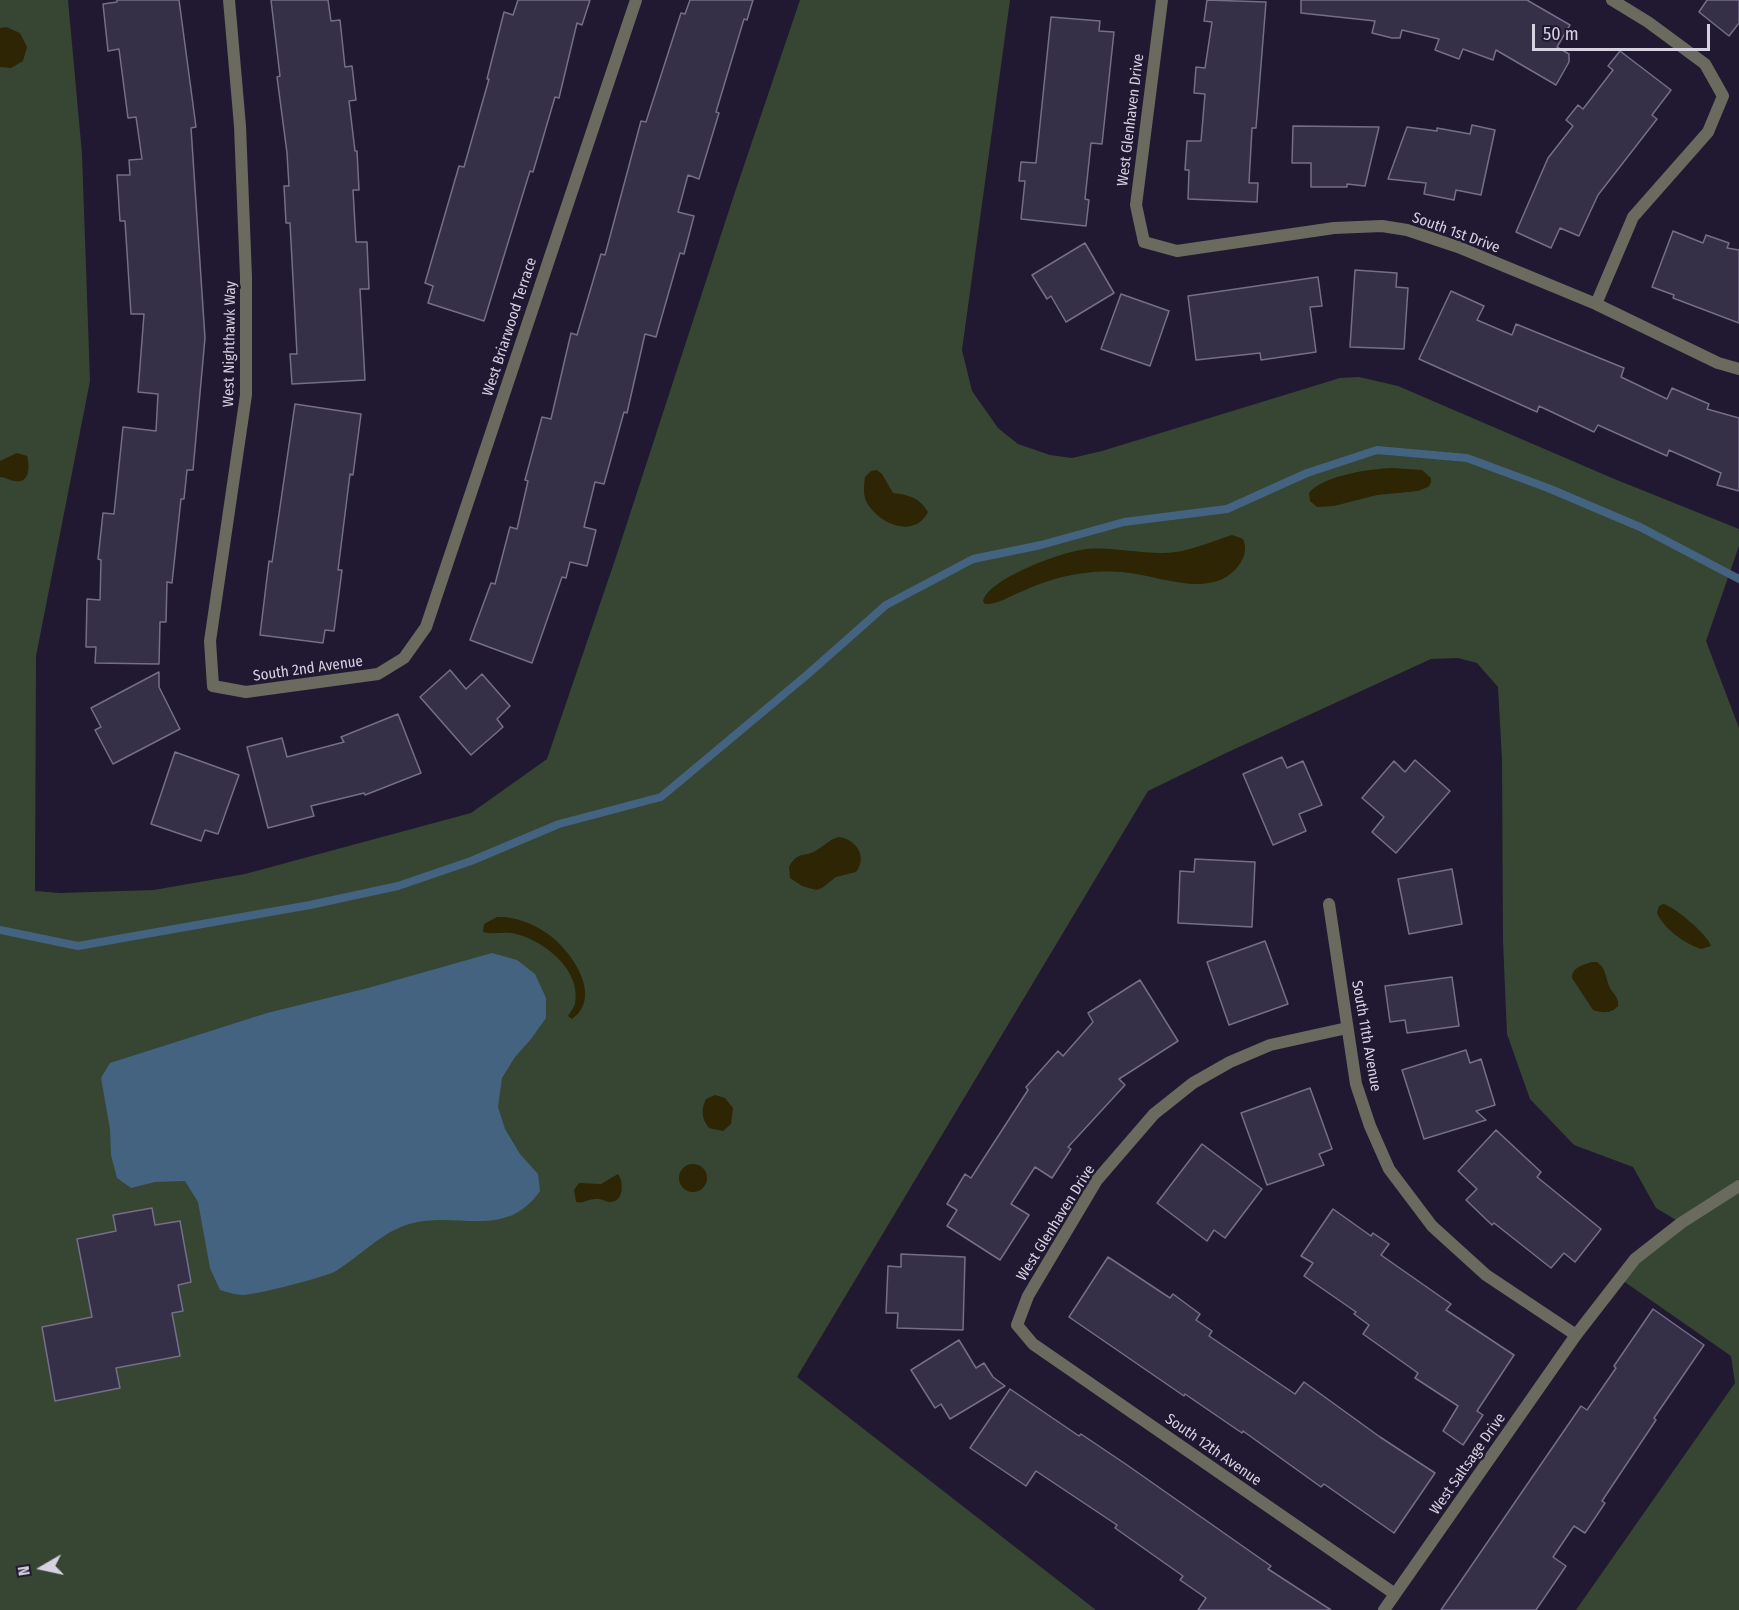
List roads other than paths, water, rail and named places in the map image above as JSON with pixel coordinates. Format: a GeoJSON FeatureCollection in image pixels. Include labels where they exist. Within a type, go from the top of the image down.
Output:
{"type":"FeatureCollection","features":[{"type":"Feature","properties":{"kind":"street","name":"West Nighthawk Way"},"geometry":{"type":"LineString","coordinates":[[213,686],[210,641],[246,395],[246,277],[240,126],[229,0]]}},
{"type":"Feature","properties":{"kind":"street","name":"West Briarwood Terrace"},"geometry":{"type":"LineString","coordinates":[[404,658],[426,627],[636,0]]}},
{"type":"Feature","properties":{"kind":"street","name":"West Glenhaven Drive"},"geometry":{"type":"LineString","coordinates":[[1144,242],[1136,206],[1162,0]]}},
{"type":"Feature","properties":{"kind":"street"},"geometry":{"type":"LineString","coordinates":[[1596,304],[1633,217],[1708,132],[1723,96],[1705,64],[1648,22],[1612,0]]}},
{"type":"Feature","properties":{"kind":"street","name":"South 1st Drive"},"geometry":{"type":"LineString","coordinates":[[1144,242],[1176,251],[1334,228],[1382,226],[1407,230],[1458,247],[1596,304],[1718,363],[1739,369]]}},
{"type":"Feature","properties":{"kind":"street","name":"South 2nd Avenue"},"geometry":{"type":"LineString","coordinates":[[213,686],[246,692],[341,680],[378,674],[404,658]]}},
{"type":"Feature","properties":{"kind":"street","name":"South 11th Avenue"},"geometry":{"type":"LineString","coordinates":[[1329,904],[1356,1084],[1370,1126],[1389,1169],[1432,1226],[1486,1275],[1576,1335]]}},
{"type":"Feature","properties":{"kind":"street","name":"West Glenhaven Drive"},"geometry":{"type":"LineString","coordinates":[[1017,1325],[1028,1296],[1097,1180],[1154,1114],[1193,1083],[1230,1062],[1270,1045],[1347,1028]]}},
{"type":"Feature","properties":{"kind":"street","name":"West Saltsage Drive"},"geometry":{"type":"LineString","coordinates":[[1384,1610],[1576,1335],[1635,1259],[1681,1223],[1739,1186]]}},
{"type":"Feature","properties":{"kind":"street","name":"South 12th Avenue"},"geometry":{"type":"LineString","coordinates":[[1017,1325],[1033,1344],[1395,1594]]}},
{"type":"Feature","properties":{"kind":"water"},"geometry":{"type":"Polygon","coordinates":[[[492,953],[517,960],[535,974],[546,998],[546,1018],[515,1057],[502,1078],[498,1107],[505,1129],[520,1154],[538,1174],[540,1191],[526,1206],[512,1215],[496,1220],[445,1220],[409,1224],[371,1245],[330,1274],[275,1289],[240,1295],[220,1290],[210,1268],[198,1202],[185,1181],[155,1182],[131,1188],[117,1178],[111,1155],[110,1129],[101,1078],[110,1063],[267,1013],[368,988],[492,953]]]}},
{"type":"Feature","properties":{"kind":"waterway"},"geometry":{"type":"LineString","coordinates":[[0,930],[78,946],[310,905],[398,886],[471,861],[559,824],[661,797],[808,674],[886,605],[973,559],[1041,545],[1124,522],[1227,509],[1307,473],[1377,450],[1467,458],[1548,488],[1640,527],[1739,579]]}}]}
